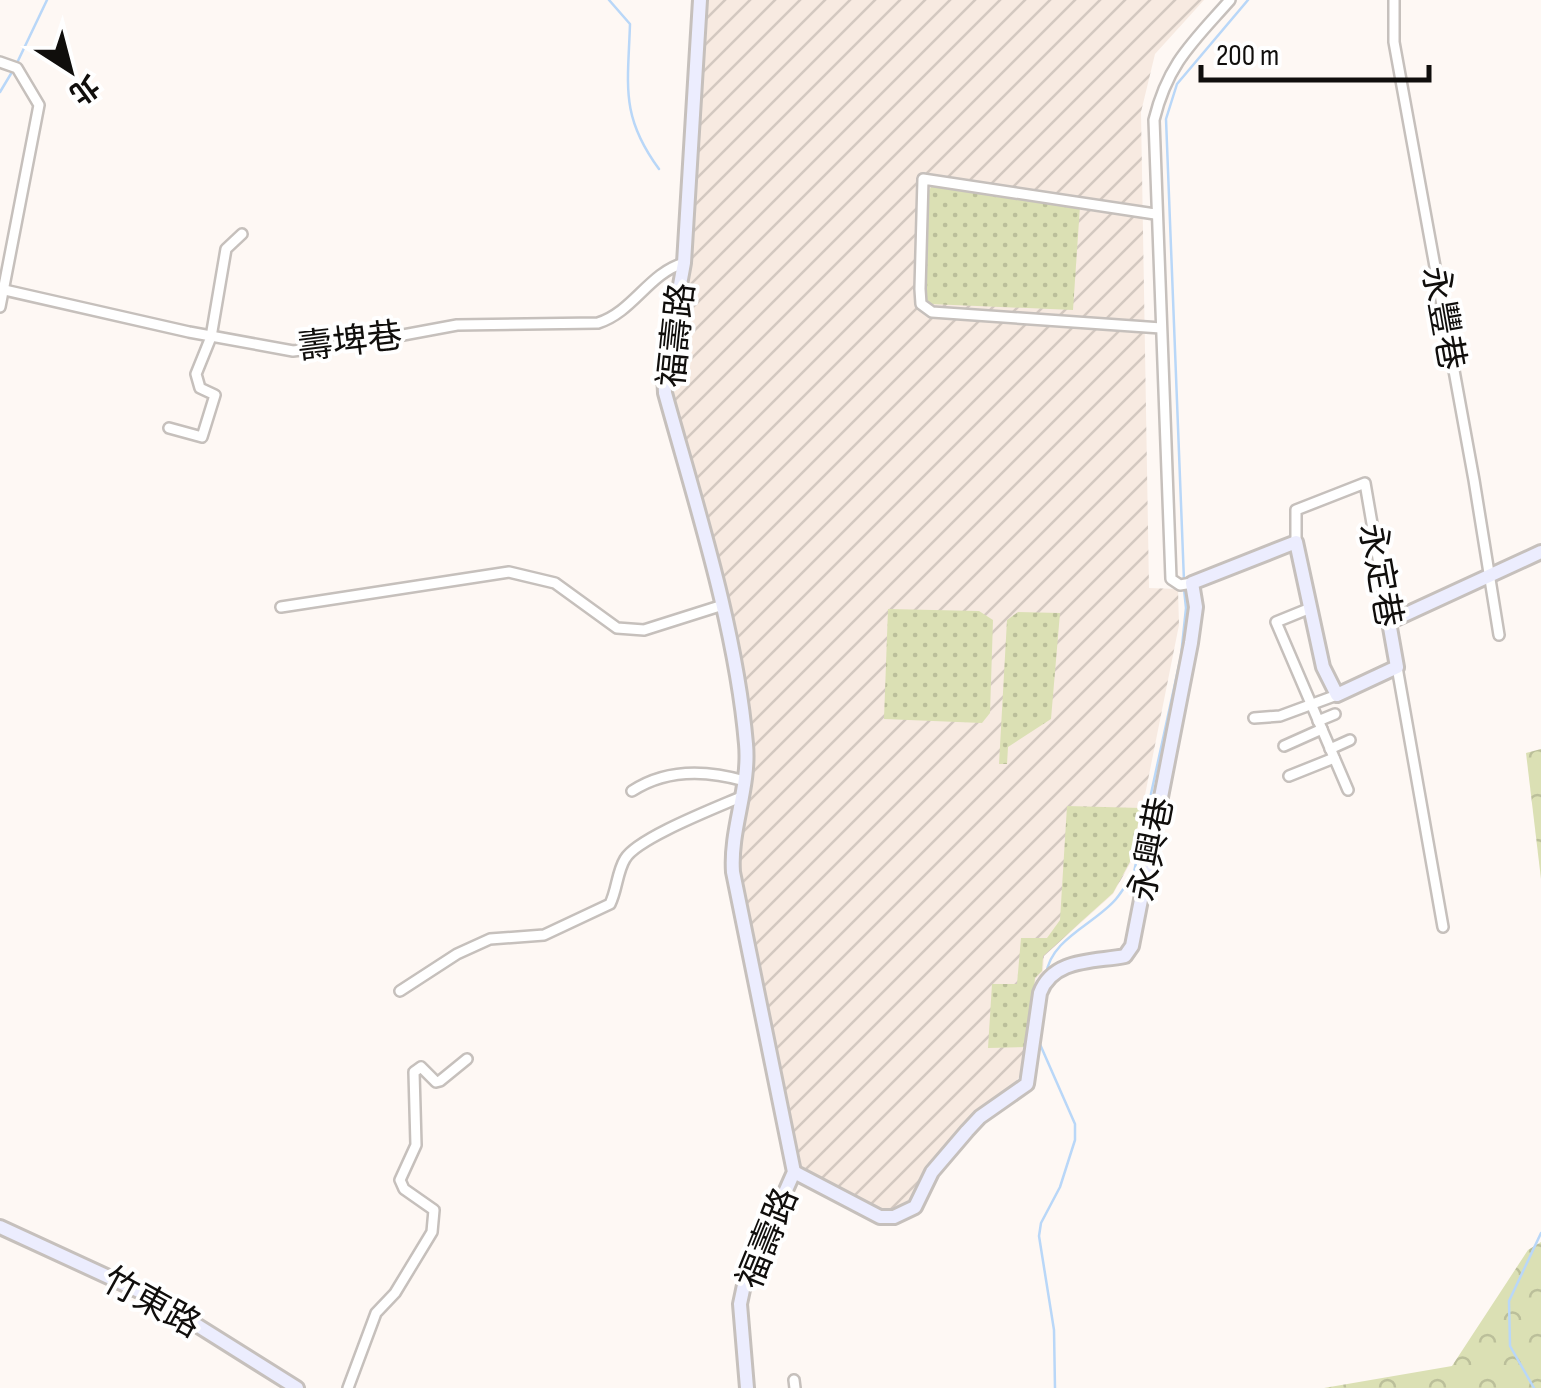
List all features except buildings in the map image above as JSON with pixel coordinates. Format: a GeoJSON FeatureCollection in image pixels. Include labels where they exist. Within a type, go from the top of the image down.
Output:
{"type":"FeatureCollection","features":[{"type":"Feature","properties":{"kind":"street","name":"福壽路"},"geometry":{"type":"LineString","coordinates":[[700,0],[684,263],[664,372],[665,393],[723,605],[746,742],[746,780],[731,852],[732,872],[794,1172],[744,1284],[740,1304],[747,1388]]}},
{"type":"Feature","properties":{"kind":"street"},"geometry":{"type":"LineString","coordinates":[[1230,0],[1172,67],[1154,120],[1161,328],[1183,583],[1296,542],[1308,609],[1336,695]]}},
{"type":"Feature","properties":{"kind":"street","name":"永豐巷"},"geometry":{"type":"LineString","coordinates":[[1394,0],[1394,42],[1499,635]]}},
{"type":"Feature","properties":{"kind":"street"},"geometry":{"type":"LineString","coordinates":[[0,62],[17,68],[39,105],[0,307]]}},
{"type":"Feature","properties":{"kind":"street"},"geometry":{"type":"LineString","coordinates":[[1155,214],[923,179],[920,289],[921,304],[932,312],[1161,328]]}},
{"type":"Feature","properties":{"kind":"street"},"geometry":{"type":"LineString","coordinates":[[169,428],[202,437],[216,395],[200,388],[196,374],[212,336],[226,249],[242,234]]}},
{"type":"Feature","properties":{"kind":"street","name":"壽埤巷"},"geometry":{"type":"LineString","coordinates":[[2,289],[293,351],[457,325],[598,323],[617,315],[668,268],[684,263]]}},
{"type":"Feature","properties":{"kind":"street","name":"永定巷"},"geometry":{"type":"LineString","coordinates":[[1296,542],[1296,510],[1365,484],[1397,668]]}},
{"type":"Feature","properties":{"kind":"street"},"geometry":{"type":"LineString","coordinates":[[1389,622],[1541,552]]}},
{"type":"Feature","properties":{"kind":"street"},"geometry":{"type":"LineString","coordinates":[[281,607],[508,572],[555,583],[617,628],[644,630],[723,605]]}},
{"type":"Feature","properties":{"kind":"street","name":"永興巷"},"geometry":{"type":"LineString","coordinates":[[794,1172],[880,1217],[910,1211],[921,1198],[932,1172],[974,1122],[1027,1084],[1044,981],[1051,973],[1071,964],[1126,956],[1132,946],[1192,643],[1196,606],[1183,583]]}},
{"type":"Feature","properties":{"kind":"street"},"geometry":{"type":"LineString","coordinates":[[1308,609],[1276,622],[1348,790]]}},
{"type":"Feature","properties":{"kind":"street"},"geometry":{"type":"LineString","coordinates":[[1254,718],[1280,716],[1397,668],[1443,927]]}},
{"type":"Feature","properties":{"kind":"street"},"geometry":{"type":"LineString","coordinates":[[1284,746],[1335,714]]}},
{"type":"Feature","properties":{"kind":"street"},"geometry":{"type":"LineString","coordinates":[[1289,776],[1350,740]]}},
{"type":"Feature","properties":{"kind":"street"},"geometry":{"type":"LineString","coordinates":[[632,790],[650,779],[708,771],[746,780]]}},
{"type":"Feature","properties":{"kind":"street"},"geometry":{"type":"LineString","coordinates":[[400,992],[458,954],[490,940],[544,935],[610,904],[628,853],[743,796]]}},
{"type":"Feature","properties":{"kind":"street"},"geometry":{"type":"LineString","coordinates":[[348,1388],[376,1313],[395,1293],[432,1232],[434,1210],[404,1188],[400,1180],[416,1145],[415,1068],[421,1067],[436,1082],[467,1059]]}},
{"type":"Feature","properties":{"kind":"street","name":"竹東路"},"geometry":{"type":"LineString","coordinates":[[0,1228],[152,1297],[297,1388]]}},
{"type":"Feature","properties":{"kind":"shaded area"},"geometry":{"type":"Polygon","coordinates":[[[706,0],[1204,0],[1155,54],[1141,112],[1149,588],[1178,589],[1179,625],[1132,860],[1113,894],[1044,956],[1043,972],[1036,979],[1026,1066],[1008,1094],[978,1116],[913,1204],[884,1216],[812,1178],[801,1165],[735,868],[751,740],[670,382],[687,289],[695,117],[706,0]]]}},
{"type":"Feature","properties":{"kind":"green space"},"geometry":{"type":"Polygon","coordinates":[[[931,187],[1080,206],[1073,310],[930,304],[923,296],[926,196],[931,187]]]}},
{"type":"Feature","properties":{"kind":"green space"},"geometry":{"type":"Polygon","coordinates":[[[888,609],[979,611],[993,620],[990,713],[982,723],[884,719],[888,609]]]}},
{"type":"Feature","properties":{"kind":"green space"},"geometry":{"type":"Polygon","coordinates":[[[1018,612],[1060,613],[1051,719],[1008,747],[1007,764],[999,764],[1007,620],[1018,612]]]}},
{"type":"Feature","properties":{"kind":"green space"},"geometry":{"type":"Polygon","coordinates":[[[1541,749],[1541,879],[1526,753],[1541,749]]]}},
{"type":"Feature","properties":{"kind":"green space"},"geometry":{"type":"Polygon","coordinates":[[[1067,806],[1141,808],[1131,860],[1113,893],[1043,956],[1042,971],[1035,978],[1029,1047],[988,1048],[992,984],[1017,984],[1021,938],[1047,938],[1060,920],[1067,806]]]}},
{"type":"Feature","properties":{"kind":"green space"},"geometry":{"type":"Polygon","coordinates":[[[1541,1242],[1541,1388],[1324,1388],[1452,1366],[1528,1250],[1541,1242]]]}},
{"type":"Feature","properties":{"kind":"waterway"},"geometry":{"type":"LineString","coordinates":[[16,65],[47,0]]}},
{"type":"Feature","properties":{"kind":"waterway"},"geometry":{"type":"LineString","coordinates":[[609,0],[630,24],[628,83],[632,116],[659,169]]}},
{"type":"Feature","properties":{"kind":"waterway"},"geometry":{"type":"LineString","coordinates":[[1184,581],[1166,119],[1177,84],[1248,0]]}},
{"type":"Feature","properties":{"kind":"waterway"},"geometry":{"type":"LineString","coordinates":[[0,92],[12,72]]}},
{"type":"Feature","properties":{"kind":"waterway"},"geometry":{"type":"LineString","coordinates":[[1046,975],[1056,951],[1116,899],[1134,872],[1181,656],[1184,589]]}},
{"type":"Feature","properties":{"kind":"waterway"},"geometry":{"type":"LineString","coordinates":[[1039,1042],[1075,1124],[1075,1140],[1060,1187],[1041,1223],[1039,1236],[1054,1330],[1055,1388]]}},
{"type":"Feature","properties":{"kind":"waterway"},"geometry":{"type":"LineString","coordinates":[[1534,1388],[1510,1346],[1509,1301],[1541,1233]]}}]}
